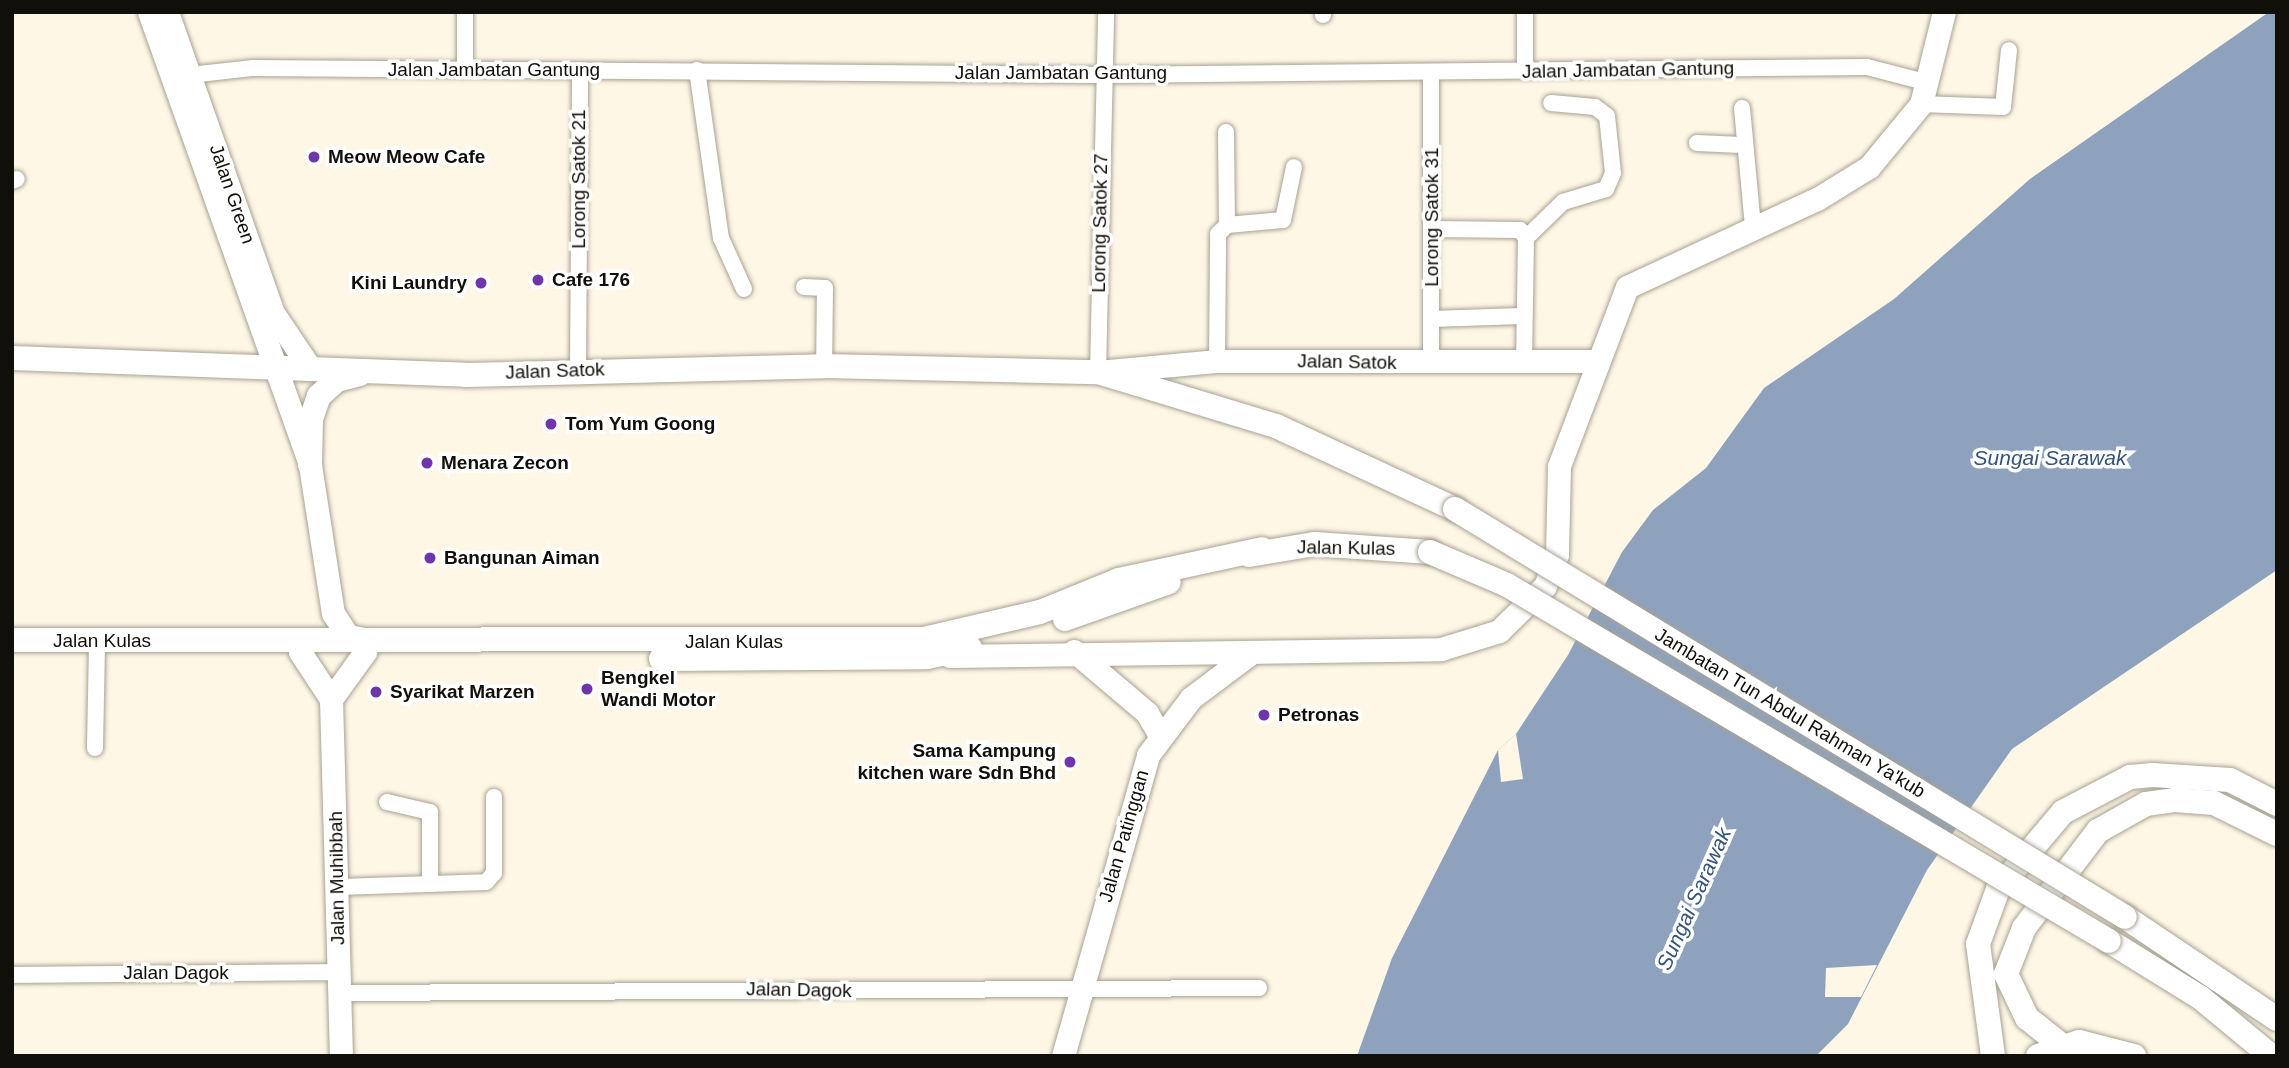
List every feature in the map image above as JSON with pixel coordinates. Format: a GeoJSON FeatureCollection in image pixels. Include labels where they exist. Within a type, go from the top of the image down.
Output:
{"type":"FeatureCollection","features":[{"type":"Feature","properties":{"kind":"main road","name":"Jalan Green"},"geometry":{"type":"LineString","coordinates":[[149,12],[273,367]]}},
{"type":"Feature","properties":{"kind":"main road","name":"Jalan Green"},"geometry":{"type":"LineString","coordinates":[[167,12],[273,313],[310,368]]}},
{"type":"Feature","properties":{"kind":"main road"},"geometry":{"type":"LineString","coordinates":[[1925,93],[1944,12]]}},
{"type":"Feature","properties":{"kind":"main road","name":"Jalan Kulas"},"geometry":{"type":"LineString","coordinates":[[12,640],[192,641],[746,661],[1074,651],[1247,656],[1441,649],[1472,643],[1521,614],[1545,586],[1557,554],[1559,466],[1597,361],[1628,287],[1869,167],[1925,93]]}},
{"type":"Feature","properties":{"kind":"main road","name":"Jalan Satok"},"geometry":{"type":"LineString","coordinates":[[12,358],[466,375],[578,369],[824,366],[1098,372],[1217,361],[1597,361]]}},
{"type":"Feature","properties":{"kind":"main road"},"geometry":{"type":"LineString","coordinates":[[273,367],[310,465]]}},
{"type":"Feature","properties":{"kind":"main road"},"geometry":{"type":"LineString","coordinates":[[300,652],[331,699],[372,647],[348,636],[332,613],[310,465],[311,419],[319,396],[337,380],[368,371]]}},
{"type":"Feature","properties":{"kind":"main road","name":"Jalan Satok"},"geometry":{"type":"LineString","coordinates":[[1098,372],[1276,426],[1455,509]]}},
{"type":"Feature","properties":{"kind":"main road","name":"Jambatan Tun Abdul Rahman Ya'kub"},"geometry":{"type":"LineString","coordinates":[[1455,509],[2125,917],[2277,1019]]}},
{"type":"Feature","properties":{"kind":"main road","name":"Jalan Kulas"},"geometry":{"type":"LineString","coordinates":[[192,641],[300,652],[372,647],[924,639],[1006,622],[1119,580],[1262,549],[1365,545],[1430,552]]}},
{"type":"Feature","properties":{"kind":"main road","name":"Jalan Kulas"},"geometry":{"type":"LineString","coordinates":[[927,657],[1048,625],[1262,549]]}},
{"type":"Feature","properties":{"kind":"main road","name":"Jambatan Tun Abdul Rahman Ya'kub"},"geometry":{"type":"LineString","coordinates":[[1430,552],[1507,585],[2109,941],[2201,998],[2271,1056]]}},
{"type":"Feature","properties":{"kind":"main road"},"geometry":{"type":"LineString","coordinates":[[1074,651],[1147,713],[1159,734]]}},
{"type":"Feature","properties":{"kind":"main road","name":"Jalan Patinggan"},"geometry":{"type":"LineString","coordinates":[[1063,1056],[1122,832],[1159,734],[1219,673],[1247,656]]}},
{"type":"Feature","properties":{"kind":"main road","name":"Jalan Muhibbah"},"geometry":{"type":"LineString","coordinates":[[331,699],[339,887],[341,1056]]}},
{"type":"Feature","properties":{"kind":"main road"},"geometry":{"type":"LineString","coordinates":[[1993,1056],[1978,944],[1998,889],[2063,812],[2130,777],[2154,775],[2230,780],[2277,804]]}},
{"type":"Feature","properties":{"kind":"main road"},"geometry":{"type":"LineString","coordinates":[[2061,1045],[2027,1018],[2006,974],[2024,928],[2098,831],[2146,804],[2174,800],[2214,803],[2277,834]]}},
{"type":"Feature","properties":{"kind":"main road"},"geometry":{"type":"LineString","coordinates":[[2038,1056],[2061,1045],[2097,1042],[2134,1056]]}},
{"type":"Feature","properties":{"kind":"street"},"geometry":{"type":"LineString","coordinates":[[465,12],[465,70]]}},
{"type":"Feature","properties":{"kind":"street","name":"Lorong Satok 27"},"geometry":{"type":"LineString","coordinates":[[1098,372],[1101,75],[1106,12]]}},
{"type":"Feature","properties":{"kind":"street"},"geometry":{"type":"LineString","coordinates":[[1525,12],[1525,71]]}},
{"type":"Feature","properties":{"kind":"street","name":"Jalan Jambatan Gantung"},"geometry":{"type":"LineString","coordinates":[[190,75],[251,68],[1101,75],[1867,67],[1925,93],[2003,107],[2009,50]]}},
{"type":"Feature","properties":{"kind":"street"},"geometry":{"type":"LineString","coordinates":[[697,70],[721,239],[744,289]]}},
{"type":"Feature","properties":{"kind":"street","name":"Lorong Satok 21"},"geometry":{"type":"LineString","coordinates":[[578,369],[580,72]]}},
{"type":"Feature","properties":{"kind":"street","name":"Lorong Satok 31"},"geometry":{"type":"LineString","coordinates":[[1432,72],[1432,363]]}},
{"type":"Feature","properties":{"kind":"street"},"geometry":{"type":"LineString","coordinates":[[1524,362],[1521,316],[1527,237],[1563,202],[1606,190],[1613,173],[1607,117],[1595,107],[1551,103]]}},
{"type":"Feature","properties":{"kind":"street"},"geometry":{"type":"LineString","coordinates":[[1742,108],[1741,145],[1753,227]]}},
{"type":"Feature","properties":{"kind":"street"},"geometry":{"type":"LineString","coordinates":[[1226,132],[1227,225]]}},
{"type":"Feature","properties":{"kind":"street"},"geometry":{"type":"LineString","coordinates":[[1697,143],[1741,145]]}},
{"type":"Feature","properties":{"kind":"street"},"geometry":{"type":"LineString","coordinates":[[1217,361],[1218,234],[1227,225],[1283,220],[1294,167]]}},
{"type":"Feature","properties":{"kind":"street"},"geometry":{"type":"LineString","coordinates":[[1432,229],[1521,230],[1527,237]]}},
{"type":"Feature","properties":{"kind":"street"},"geometry":{"type":"LineString","coordinates":[[804,286],[825,288],[824,366]]}},
{"type":"Feature","properties":{"kind":"street"},"geometry":{"type":"LineString","coordinates":[[1432,319],[1521,316]]}},
{"type":"Feature","properties":{"kind":"street"},"geometry":{"type":"LineString","coordinates":[[95,748],[97,640]]}},
{"type":"Feature","properties":{"kind":"street"},"geometry":{"type":"LineString","coordinates":[[339,887],[486,882],[494,873],[494,797]]}},
{"type":"Feature","properties":{"kind":"street"},"geometry":{"type":"LineString","coordinates":[[387,802],[430,812],[430,884]]}},
{"type":"Feature","properties":{"kind":"street","name":"Jalan Dagok"},"geometry":{"type":"LineString","coordinates":[[12,975],[339,982],[1082,991],[1259,988]]}},
{"type":"Feature","properties":{"kind":"water","name":"Sungai Sarawak"},"geometry":{"type":"Polygon","coordinates":[[[2269,12],[2277,12],[2277,570],[2012,749],[1927,870],[1848,1024],[1816,1056],[1357,1056],[1392,958],[1498,750],[1516,734],[1568,655],[1622,552],[1653,510],[1706,468],[1764,388],[1894,299],[2030,179],[2269,12]]]}},
{"type":"Feature","properties":{"kind":"pier"},"geometry":{"type":"Polygon","coordinates":[[[1516,734],[1523,779],[1501,782],[1498,750],[1516,734]]]}},
{"type":"Feature","properties":{"kind":"pier"},"geometry":{"type":"Polygon","coordinates":[[[1877,965],[1861,997],[1825,997],[1826,968],[1877,965]]]}},
{"type":"Feature","properties":{"kind":"place","name":"Meow Meow Cafe"},"geometry":{"type":"Point","coordinates":[314,157]}},
{"type":"Feature","properties":{"kind":"place","name":"Cafe 176"},"geometry":{"type":"Point","coordinates":[538,280]}},
{"type":"Feature","properties":{"kind":"place","name":"Kini Laundry"},"geometry":{"type":"Point","coordinates":[481,283]}},
{"type":"Feature","properties":{"kind":"place","name":"Tom Yum Goong"},"geometry":{"type":"Point","coordinates":[551,424]}},
{"type":"Feature","properties":{"kind":"place","name":"Menara Zecon"},"geometry":{"type":"Point","coordinates":[427,463]}},
{"type":"Feature","properties":{"kind":"place","name":"Bangunan Aiman"},"geometry":{"type":"Point","coordinates":[430,558]}},
{"type":"Feature","properties":{"kind":"place","name":"Bengkel Wandi Motor"},"geometry":{"type":"Point","coordinates":[587,689]}},
{"type":"Feature","properties":{"kind":"place","name":"Syarikat Marzen"},"geometry":{"type":"Point","coordinates":[376,692]}},
{"type":"Feature","properties":{"kind":"place","name":"Petronas"},"geometry":{"type":"Point","coordinates":[1264,715]}},
{"type":"Feature","properties":{"kind":"place","name":"Sama Kampung kitchen ware Sdn Bhd"},"geometry":{"type":"Point","coordinates":[1070,762]}}]}
